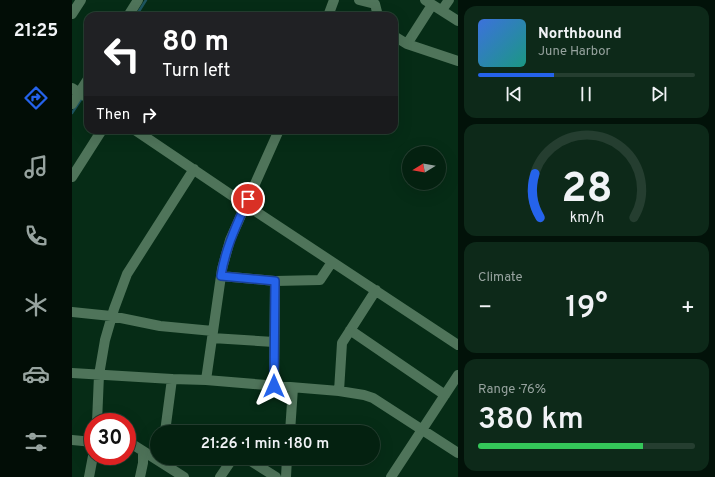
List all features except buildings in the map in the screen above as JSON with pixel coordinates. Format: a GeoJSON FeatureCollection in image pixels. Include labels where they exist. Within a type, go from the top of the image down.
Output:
{"type":"FeatureCollection","features":[{"type":"Feature","properties":{"kind":"street"},"geometry":{"type":"LineString","coordinates":[[72,14],[81,0]]}},
{"type":"Feature","properties":{"kind":"street"},"geometry":{"type":"LineString","coordinates":[[130,12],[138,0]]}},
{"type":"Feature","properties":{"kind":"street"},"geometry":{"type":"LineString","coordinates":[[330,12],[334,0]]}},
{"type":"Feature","properties":{"kind":"street"},"geometry":{"type":"LineString","coordinates":[[359,0],[375,4],[377,12]]}},
{"type":"Feature","properties":{"kind":"street"},"geometry":{"type":"LineString","coordinates":[[442,10],[449,0]]}},
{"type":"Feature","properties":{"kind":"street"},"geometry":{"type":"LineString","coordinates":[[408,44],[428,2],[458,21]]}},
{"type":"Feature","properties":{"kind":"street"},"geometry":{"type":"LineString","coordinates":[[398,38],[408,44],[458,61]]}},
{"type":"Feature","properties":{"kind":"street"},"geometry":{"type":"LineString","coordinates":[[72,104],[80,93]]}},
{"type":"Feature","properties":{"kind":"street"},"geometry":{"type":"LineString","coordinates":[[72,177],[99,134]]}},
{"type":"Feature","properties":{"kind":"street"},"geometry":{"type":"LineString","coordinates":[[141,134],[458,345]]}},
{"type":"Feature","properties":{"kind":"street"},"geometry":{"type":"LineString","coordinates":[[206,380],[222,269],[230,240],[277,134]]}},
{"type":"Feature","properties":{"kind":"street"},"geometry":{"type":"LineString","coordinates":[[97,413],[99,374],[105,340],[111,316],[127,274],[194,169]]}},
{"type":"Feature","properties":{"kind":"street"},"geometry":{"type":"LineString","coordinates":[[221,276],[275,281],[320,280],[332,262]]}},
{"type":"Feature","properties":{"kind":"street"},"geometry":{"type":"LineString","coordinates":[[274,386],[275,281]]}},
{"type":"Feature","properties":{"kind":"street"},"geometry":{"type":"LineString","coordinates":[[339,391],[342,343],[376,290]]}},
{"type":"Feature","properties":{"kind":"street"},"geometry":{"type":"LineString","coordinates":[[72,312],[111,316],[213,335],[274,342]]}},
{"type":"Feature","properties":{"kind":"street"},"geometry":{"type":"LineString","coordinates":[[350,330],[445,395]]}},
{"type":"Feature","properties":{"kind":"street"},"geometry":{"type":"LineString","coordinates":[[72,373],[206,380],[339,391],[364,395],[373,398],[458,453]]}},
{"type":"Feature","properties":{"kind":"street"},"geometry":{"type":"LineString","coordinates":[[391,477],[458,375]]}},
{"type":"Feature","properties":{"kind":"street"},"geometry":{"type":"LineString","coordinates":[[166,425],[172,379]]}},
{"type":"Feature","properties":{"kind":"street"},"geometry":{"type":"LineString","coordinates":[[291,425],[294,388]]}},
{"type":"Feature","properties":{"kind":"street"},"geometry":{"type":"LineString","coordinates":[[72,440],[84,441]]}},
{"type":"Feature","properties":{"kind":"street"},"geometry":{"type":"LineString","coordinates":[[136,447],[150,454]]}},
{"type":"Feature","properties":{"kind":"street"},"geometry":{"type":"LineString","coordinates":[[140,477],[143,463],[143,451]]}},
{"type":"Feature","properties":{"kind":"street"},"geometry":{"type":"LineString","coordinates":[[88,477],[91,465]]}},
{"type":"Feature","properties":{"kind":"street"},"geometry":{"type":"LineString","coordinates":[[168,465],[184,477]]}},
{"type":"Feature","properties":{"kind":"street"},"geometry":{"type":"LineString","coordinates":[[220,477],[228,465]]}},
{"type":"Feature","properties":{"kind":"street"},"geometry":{"type":"LineString","coordinates":[[257,465],[276,477]]}},
{"type":"Feature","properties":{"kind":"street"},"geometry":{"type":"LineString","coordinates":[[286,477],[287,465]]}},
{"type":"Feature","properties":{"kind":"waterway"},"geometry":{"type":"LineString","coordinates":[[138,12],[146,0]]}},
{"type":"Feature","properties":{"kind":"waterway"},"geometry":{"type":"LineString","coordinates":[[72,113],[82,98]]}},
{"type":"Feature","properties":{"kind":"route"},"geometry":{"type":"LineString","coordinates":[[248,199],[230,240],[221,276],[275,281],[274,386]]}}]}
